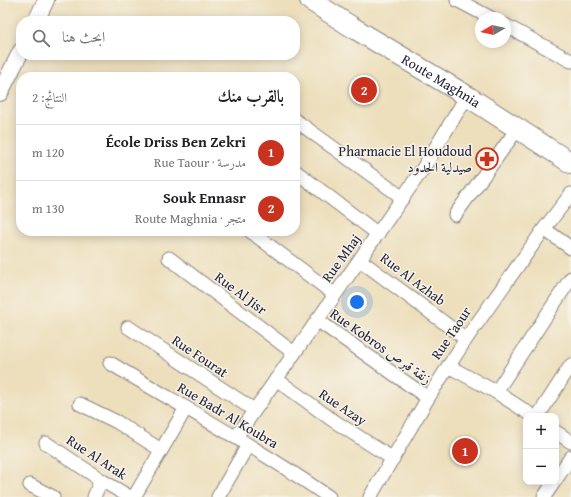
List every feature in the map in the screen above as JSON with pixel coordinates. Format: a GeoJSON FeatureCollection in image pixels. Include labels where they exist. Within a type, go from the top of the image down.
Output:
{"type":"FeatureCollection","features":[{"type":"Feature","properties":{"kind":"main road","name":"Route Maghnia"},"geometry":{"type":"LineString","coordinates":[[316,2],[352,27],[467,96],[571,163]]}},
{"type":"Feature","properties":{"kind":"street"},"geometry":{"type":"LineString","coordinates":[[38,16],[46,0]]}},
{"type":"Feature","properties":{"kind":"street"},"geometry":{"type":"LineString","coordinates":[[457,0],[480,12]]}},
{"type":"Feature","properties":{"kind":"street"},"geometry":{"type":"LineString","coordinates":[[511,29],[571,61]]}},
{"type":"Feature","properties":{"kind":"street"},"geometry":{"type":"LineString","coordinates":[[0,93],[16,60]]}},
{"type":"Feature","properties":{"kind":"street","name":"Rue Mhaj"},"geometry":{"type":"LineString","coordinates":[[236,437],[334,294],[360,260],[403,198],[467,96]]}},
{"type":"Feature","properties":{"kind":"street"},"geometry":{"type":"LineString","coordinates":[[300,124],[403,198]]}},
{"type":"Feature","properties":{"kind":"street"},"geometry":{"type":"LineString","coordinates":[[455,215],[518,128]]}},
{"type":"Feature","properties":{"kind":"street"},"geometry":{"type":"LineString","coordinates":[[300,175],[378,234]]}},
{"type":"Feature","properties":{"kind":"street","name":"Rue Taour"},"geometry":{"type":"LineString","coordinates":[[370,497],[448,366],[544,229],[571,194]]}},
{"type":"Feature","properties":{"kind":"street"},"geometry":{"type":"LineString","coordinates":[[544,229],[571,248]]}},
{"type":"Feature","properties":{"kind":"street"},"geometry":{"type":"LineString","coordinates":[[257,236],[334,294]]}},
{"type":"Feature","properties":{"kind":"street","name":"Rue Al Jisr"},"geometry":{"type":"LineString","coordinates":[[169,258],[294,353]]}},
{"type":"Feature","properties":{"kind":"street","name":"Rue Al Azhab"},"geometry":{"type":"LineString","coordinates":[[360,260],[466,339]]}},
{"type":"Feature","properties":{"kind":"street"},"geometry":{"type":"LineString","coordinates":[[496,392],[571,278]]}},
{"type":"Feature","properties":{"kind":"street","name":"Rue Kobros زنقة قبرص"},"geometry":{"type":"LineString","coordinates":[[316,320],[428,398]]}},
{"type":"Feature","properties":{"kind":"street","name":"Rue Fourat"},"geometry":{"type":"LineString","coordinates":[[128,327],[254,410]]}},
{"type":"Feature","properties":{"kind":"street","name":"Rue Badr Al Koubra"},"geometry":{"type":"LineString","coordinates":[[110,363],[236,437],[299,476],[328,497]]}},
{"type":"Feature","properties":{"kind":"street"},"geometry":{"type":"LineString","coordinates":[[540,413],[571,365]]}},
{"type":"Feature","properties":{"kind":"street"},"geometry":{"type":"LineString","coordinates":[[448,366],[496,392],[528,413]]}},
{"type":"Feature","properties":{"kind":"street","name":"Rue Azay"},"geometry":{"type":"LineString","coordinates":[[276,379],[331,419],[393,459]]}},
{"type":"Feature","properties":{"kind":"street"},"geometry":{"type":"LineString","coordinates":[[80,404],[117,422],[161,450]]}},
{"type":"Feature","properties":{"kind":"street"},"geometry":{"type":"LineString","coordinates":[[134,497],[186,408]]}},
{"type":"Feature","properties":{"kind":"street"},"geometry":{"type":"LineString","coordinates":[[559,434],[571,442]]}},
{"type":"Feature","properties":{"kind":"street","name":"Rue Al Arak"},"geometry":{"type":"LineString","coordinates":[[46,442],[101,480],[130,497]]}},
{"type":"Feature","properties":{"kind":"street"},"geometry":{"type":"LineString","coordinates":[[218,497],[248,445]]}},
{"type":"Feature","properties":{"kind":"street"},"geometry":{"type":"LineString","coordinates":[[559,475],[571,457]]}},
{"type":"Feature","properties":{"kind":"street"},"geometry":{"type":"LineString","coordinates":[[94,497],[101,480]]}},
{"type":"Feature","properties":{"kind":"street"},"geometry":{"type":"LineString","coordinates":[[30,485],[53,497]]}},
{"type":"Feature","properties":{"kind":"street"},"geometry":{"type":"LineString","coordinates":[[544,497],[552,485]]}},
{"type":"Feature","properties":{"kind":"place","name":"Souk Ennasr"},"geometry":{"type":"Point","coordinates":[364,90]}},
{"type":"Feature","properties":{"kind":"place","name":"Pharmacie El Houdoud صيدلية الحدود"},"geometry":{"type":"Point","coordinates":[487,159]}},
{"type":"Feature","properties":{"kind":"place","name":"École Driss Ben Zekri"},"geometry":{"type":"Point","coordinates":[465,451]}}]}
